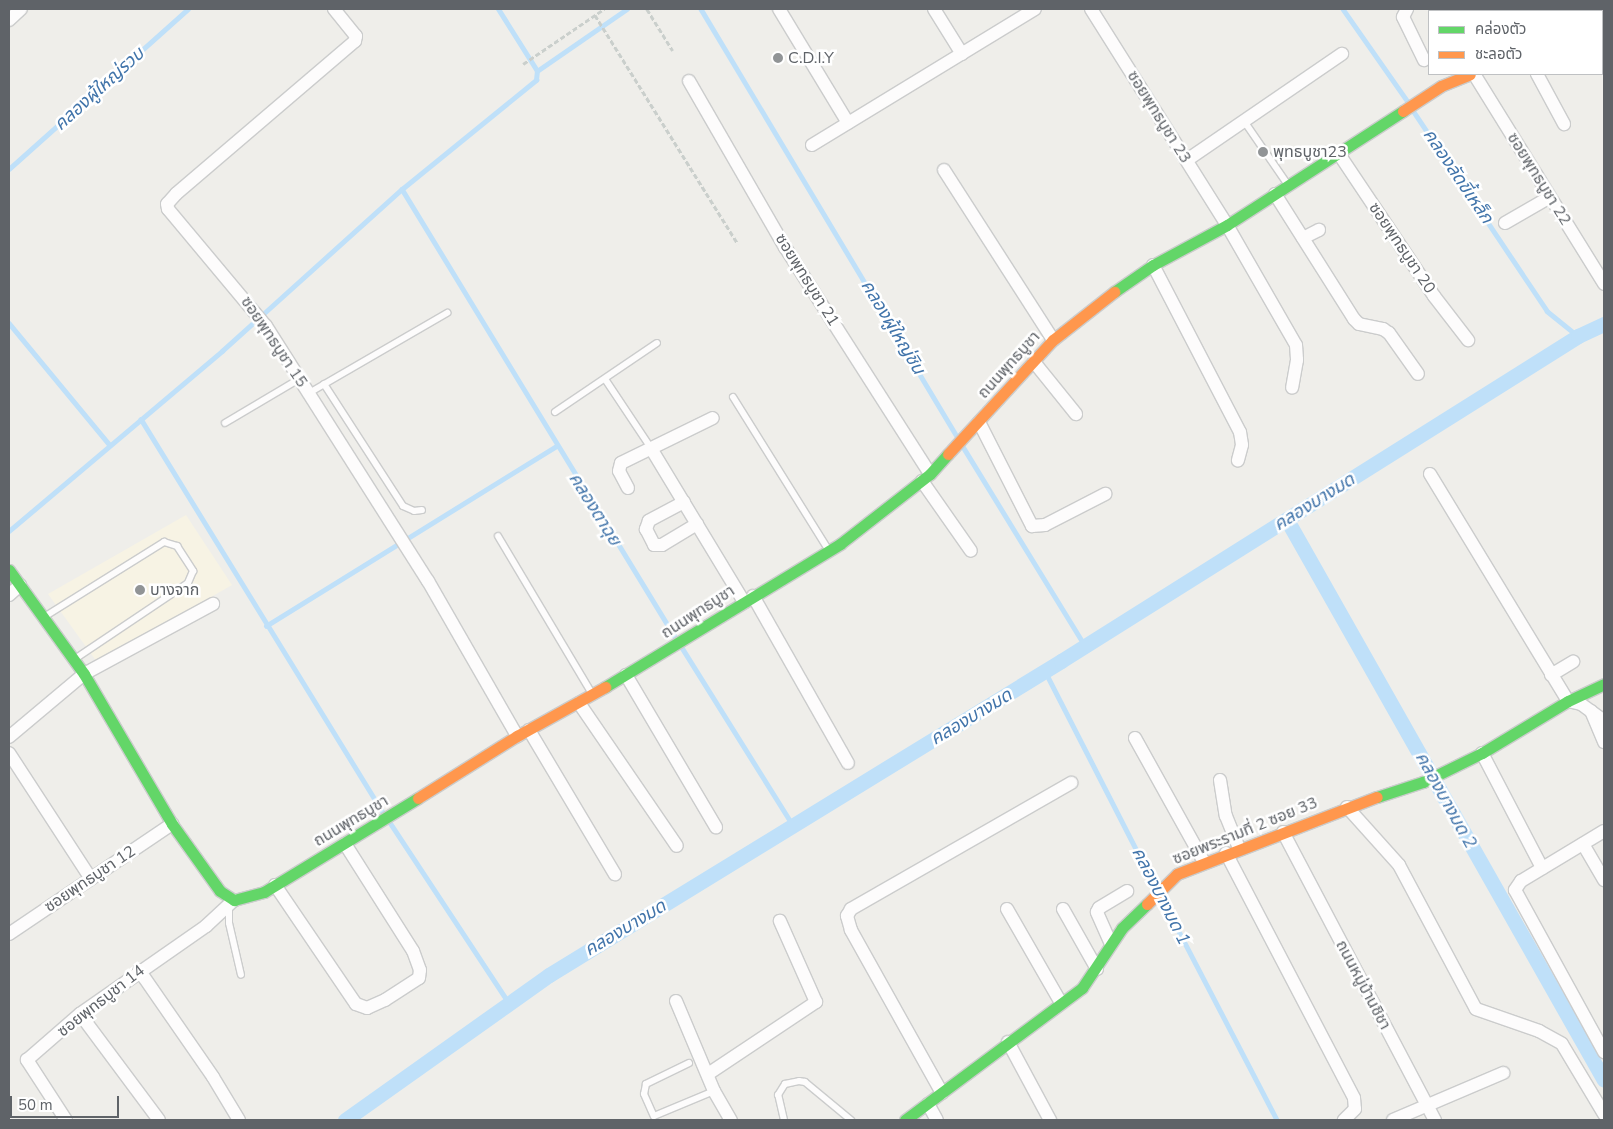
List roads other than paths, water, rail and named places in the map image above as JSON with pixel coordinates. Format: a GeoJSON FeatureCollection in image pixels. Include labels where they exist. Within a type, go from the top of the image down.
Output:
{"type":"FeatureCollection","features":[{"type":"Feature","properties":{"kind":"main road","name":"ถนนพุทธบูชา"},"geometry":{"type":"LineString","coordinates":[[232,902],[264,892],[345,844],[517,736],[626,676],[829,551],[926,477],[955,449],[1053,340],[1153,265],[1227,225],[1442,86],[1468,75]]}},
{"type":"Feature","properties":{"kind":"main road"},"geometry":{"type":"LineString","coordinates":[[9,570],[84,674],[172,824],[220,890],[232,902]]}},
{"type":"Feature","properties":{"kind":"main road","name":"ซอยพระรามที่ 2 ซอย 33"},"geometry":{"type":"LineString","coordinates":[[905,1120],[1082,988],[1111,944],[1165,883],[1204,862],[1226,853],[1347,807],[1424,782],[1482,753],[1568,701],[1604,684]]}},
{"type":"Feature","properties":{"kind":"street"},"geometry":{"type":"LineString","coordinates":[[9,20],[21,9]]}},
{"type":"Feature","properties":{"kind":"street","name":"ซอยพุทธบูชา 15"},"geometry":{"type":"LineString","coordinates":[[334,9],[356,36],[355,41],[167,204],[266,326],[428,581],[517,736]]}},
{"type":"Feature","properties":{"kind":"street"},"geometry":{"type":"LineString","coordinates":[[779,9],[848,123]]}},
{"type":"Feature","properties":{"kind":"street"},"geometry":{"type":"LineString","coordinates":[[934,9],[962,54]]}},
{"type":"Feature","properties":{"kind":"street"},"geometry":{"type":"LineString","coordinates":[[812,145],[1035,9]]}},
{"type":"Feature","properties":{"kind":"street","name":"ซอยพุทธบูชา 23"},"geometry":{"type":"LineString","coordinates":[[1091,9],[1227,225],[1296,345],[1297,360],[1292,388]]}},
{"type":"Feature","properties":{"kind":"street"},"geometry":{"type":"LineString","coordinates":[[1407,9],[1403,17],[1424,60]]}},
{"type":"Feature","properties":{"kind":"street"},"geometry":{"type":"LineString","coordinates":[[1187,160],[1342,54]]}},
{"type":"Feature","properties":{"kind":"street","name":"ซอยพุทธบูชา 22"},"geometry":{"type":"LineString","coordinates":[[1475,75],[1604,284]]}},
{"type":"Feature","properties":{"kind":"street"},"geometry":{"type":"LineString","coordinates":[[1538,75],[1564,124]]}},
{"type":"Feature","properties":{"kind":"street","name":"ซอยพุทธบูชา 21"},"geometry":{"type":"LineString","coordinates":[[689,81],[785,247],[971,551]]}},
{"type":"Feature","properties":{"kind":"street","name":"ซอยพุทธบูชา 20"},"geometry":{"type":"LineString","coordinates":[[1339,154],[1434,296],[1468,340]]}},
{"type":"Feature","properties":{"kind":"street"},"geometry":{"type":"LineString","coordinates":[[944,170],[1053,340]]}},
{"type":"Feature","properties":{"kind":"street"},"geometry":{"type":"LineString","coordinates":[[1275,194],[1354,319],[1360,324],[1383,329],[1389,333],[1418,374]]}},
{"type":"Feature","properties":{"kind":"street"},"geometry":{"type":"LineString","coordinates":[[1505,223],[1550,197]]}},
{"type":"Feature","properties":{"kind":"street"},"geometry":{"type":"LineString","coordinates":[[1303,238],[1319,230]]}},
{"type":"Feature","properties":{"kind":"street"},"geometry":{"type":"LineString","coordinates":[[1153,265],[1240,432],[1242,445],[1238,460]]}},
{"type":"Feature","properties":{"kind":"street"},"geometry":{"type":"LineString","coordinates":[[1034,362],[1076,414]]}},
{"type":"Feature","properties":{"kind":"street"},"geometry":{"type":"LineString","coordinates":[[628,488],[618,466],[713,418]]}},
{"type":"Feature","properties":{"kind":"street"},"geometry":{"type":"LineString","coordinates":[[979,422],[1032,526],[1045,525],[1105,494]]}},
{"type":"Feature","properties":{"kind":"street"},"geometry":{"type":"LineString","coordinates":[[652,450],[697,524],[749,599],[848,763]]}},
{"type":"Feature","properties":{"kind":"street"},"geometry":{"type":"LineString","coordinates":[[1430,474],[1568,701],[1581,704],[1604,721]]}},
{"type":"Feature","properties":{"kind":"street"},"geometry":{"type":"LineString","coordinates":[[684,502],[649,521],[646,529],[654,545],[659,547],[697,524]]}},
{"type":"Feature","properties":{"kind":"street"},"geometry":{"type":"LineString","coordinates":[[9,595],[20,585]]}},
{"type":"Feature","properties":{"kind":"street"},"geometry":{"type":"LineString","coordinates":[[9,737],[84,674],[213,604]]}},
{"type":"Feature","properties":{"kind":"street"},"geometry":{"type":"LineString","coordinates":[[1551,675],[1573,662]]}},
{"type":"Feature","properties":{"kind":"street"},"geometry":{"type":"LineString","coordinates":[[626,676],[716,827]]}},
{"type":"Feature","properties":{"kind":"street"},"geometry":{"type":"LineString","coordinates":[[579,702],[677,846]]}},
{"type":"Feature","properties":{"kind":"street"},"geometry":{"type":"LineString","coordinates":[[1591,712],[1604,742]]}},
{"type":"Feature","properties":{"kind":"street"},"geometry":{"type":"LineString","coordinates":[[530,730],[615,874]]}},
{"type":"Feature","properties":{"kind":"street"},"geometry":{"type":"LineString","coordinates":[[1135,738],[1204,862]]}},
{"type":"Feature","properties":{"kind":"street"},"geometry":{"type":"LineString","coordinates":[[9,753],[91,879]]}},
{"type":"Feature","properties":{"kind":"street"},"geometry":{"type":"LineString","coordinates":[[1482,753],[1542,868]]}},
{"type":"Feature","properties":{"kind":"street"},"geometry":{"type":"LineString","coordinates":[[1220,780],[1226,816],[1239,848]]}},
{"type":"Feature","properties":{"kind":"street"},"geometry":{"type":"LineString","coordinates":[[942,1093],[851,930],[847,916],[851,909],[1071,783]]}},
{"type":"Feature","properties":{"kind":"street"},"geometry":{"type":"LineString","coordinates":[[1347,807],[1399,865],[1476,1009],[1545,1034],[1562,1044],[1604,1114]]}},
{"type":"Feature","properties":{"kind":"street","name":"ซอยพุทธบูชา 12"},"geometry":{"type":"LineString","coordinates":[[9,934],[172,824]]}},
{"type":"Feature","properties":{"kind":"street"},"geometry":{"type":"LineString","coordinates":[[1604,831],[1516,884],[1515,894],[1604,1052]]}},
{"type":"Feature","properties":{"kind":"street","name":"ถนนหมู่บ้านชิชา"},"geometry":{"type":"LineString","coordinates":[[1283,832],[1435,1120]]}},
{"type":"Feature","properties":{"kind":"street"},"geometry":{"type":"LineString","coordinates":[[275,884],[356,1004],[367,1008],[385,1000],[419,978],[420,970],[413,952],[345,844]]}},
{"type":"Feature","properties":{"kind":"street"},"geometry":{"type":"LineString","coordinates":[[1584,844],[1604,880]]}},
{"type":"Feature","properties":{"kind":"street"},"geometry":{"type":"LineString","coordinates":[[1226,853],[1354,1098],[1355,1110],[1344,1120]]}},
{"type":"Feature","properties":{"kind":"street"},"geometry":{"type":"LineString","coordinates":[[1111,944],[1097,912],[1099,908],[1126,891]]}},
{"type":"Feature","properties":{"kind":"street","name":"ซอยพุทธบูชา 14"},"geometry":{"type":"LineString","coordinates":[[66,1120],[27,1061],[80,1014],[139,970],[206,926],[232,902]]}},
{"type":"Feature","properties":{"kind":"street"},"geometry":{"type":"LineString","coordinates":[[1007,909],[1061,1003]]}},
{"type":"Feature","properties":{"kind":"street"},"geometry":{"type":"LineString","coordinates":[[1063,909],[1096,969]]}},
{"type":"Feature","properties":{"kind":"street"},"geometry":{"type":"LineString","coordinates":[[708,1074],[816,1002],[780,921]]}},
{"type":"Feature","properties":{"kind":"street"},"geometry":{"type":"LineString","coordinates":[[139,970],[213,1077],[239,1120]]}},
{"type":"Feature","properties":{"kind":"street"},"geometry":{"type":"LineString","coordinates":[[676,1001],[714,1091],[731,1120]]}},
{"type":"Feature","properties":{"kind":"street"},"geometry":{"type":"LineString","coordinates":[[80,1014],[159,1120]]}},
{"type":"Feature","properties":{"kind":"street"},"geometry":{"type":"LineString","coordinates":[[1008,1042],[1050,1120]]}},
{"type":"Feature","properties":{"kind":"street"},"geometry":{"type":"LineString","coordinates":[[1393,1120],[1503,1073]]}},
{"type":"Feature","properties":{"kind":"street"},"geometry":{"type":"LineString","coordinates":[[928,1104],[937,1120]]}},
{"type":"Feature","properties":{"kind":"lane"},"geometry":{"type":"LineString","coordinates":[[1244,120],[1289,186]]}},
{"type":"Feature","properties":{"kind":"lane"},"geometry":{"type":"LineString","coordinates":[[309,393],[447,313]]}},
{"type":"Feature","properties":{"kind":"lane"},"geometry":{"type":"LineString","coordinates":[[556,412],[657,343]]}},
{"type":"Feature","properties":{"kind":"lane"},"geometry":{"type":"LineString","coordinates":[[605,378],[652,450]]}},
{"type":"Feature","properties":{"kind":"lane"},"geometry":{"type":"LineString","coordinates":[[225,423],[299,379]]}},
{"type":"Feature","properties":{"kind":"lane"},"geometry":{"type":"LineString","coordinates":[[324,384],[403,506],[414,511],[422,510]]}},
{"type":"Feature","properties":{"kind":"lane"},"geometry":{"type":"LineString","coordinates":[[733,397],[829,551]]}},
{"type":"Feature","properties":{"kind":"lane"},"geometry":{"type":"LineString","coordinates":[[498,536],[593,695]]}},
{"type":"Feature","properties":{"kind":"lane"},"geometry":{"type":"LineString","coordinates":[[43,618],[164,542],[177,546],[193,571],[188,584],[73,660]]}},
{"type":"Feature","properties":{"kind":"lane"},"geometry":{"type":"LineString","coordinates":[[232,902],[229,923],[241,975]]}},
{"type":"Feature","properties":{"kind":"lane"},"geometry":{"type":"LineString","coordinates":[[689,1063],[646,1084],[644,1094],[654,1116],[714,1091]]}},
{"type":"Feature","properties":{"kind":"lane"},"geometry":{"type":"LineString","coordinates":[[784,1120],[778,1095],[785,1084],[798,1081],[805,1082],[851,1120]]}},
{"type":"Feature","properties":{"kind":"waterway","name":"คลองผู้ใหญ่รวบ"},"geometry":{"type":"LineString","coordinates":[[9,169],[188,9]]}},
{"type":"Feature","properties":{"kind":"waterway"},"geometry":{"type":"LineString","coordinates":[[9,531],[222,351],[402,189],[536,80],[537,71],[498,9]]}},
{"type":"Feature","properties":{"kind":"waterway"},"geometry":{"type":"LineString","coordinates":[[537,71],[627,9]]}},
{"type":"Feature","properties":{"kind":"waterway","name":"คลองผู้ใหญ่ชิน"},"geometry":{"type":"LineString","coordinates":[[701,9],[958,438]]}},
{"type":"Feature","properties":{"kind":"waterway","name":"คลองลัดขี้เหล็ก"},"geometry":{"type":"LineString","coordinates":[[1343,9],[1408,102]]}},
{"type":"Feature","properties":{"kind":"waterway","name":"คลองลัดขี้เหล็ก"},"geometry":{"type":"LineString","coordinates":[[1412,109],[1547,311],[1578,336]]}},
{"type":"Feature","properties":{"kind":"waterway","name":"คลองตาฉุย"},"geometry":{"type":"LineString","coordinates":[[402,189],[677,640]]}},
{"type":"Feature","properties":{"kind":"waterway"},"geometry":{"type":"LineString","coordinates":[[9,323],[110,445]]}},
{"type":"Feature","properties":{"kind":"waterway","name":"คลองบางมด"},"geometry":{"type":"LineString","coordinates":[[345,1120],[549,975],[1061,661],[1578,336],[1604,324]]}},
{"type":"Feature","properties":{"kind":"waterway"},"geometry":{"type":"LineString","coordinates":[[141,419],[384,814]]}},
{"type":"Feature","properties":{"kind":"waterway","name":"คลองผู้ใหญ่ชิน"},"geometry":{"type":"LineString","coordinates":[[962,445],[1085,646]]}},
{"type":"Feature","properties":{"kind":"waterway"},"geometry":{"type":"LineString","coordinates":[[266,626],[556,446]]}},
{"type":"Feature","properties":{"kind":"waterway","name":"คลองบางมด 2"},"geometry":{"type":"LineString","coordinates":[[1287,520],[1604,1080]]}},
{"type":"Feature","properties":{"kind":"waterway","name":"คลองตาฉุย"},"geometry":{"type":"LineString","coordinates":[[681,646],[793,825]]}},
{"type":"Feature","properties":{"kind":"waterway","name":"คลองบางมด 1"},"geometry":{"type":"LineString","coordinates":[[1045,671],[1156,888]]}},
{"type":"Feature","properties":{"kind":"waterway"},"geometry":{"type":"LineString","coordinates":[[389,821],[509,1003]]}},
{"type":"Feature","properties":{"kind":"waterway","name":"คลองบางมด 1"},"geometry":{"type":"LineString","coordinates":[[1160,895],[1277,1120]]}},
{"type":"Feature","properties":{"kind":"place","name":"C.D.I.Y"},"geometry":{"type":"Point","coordinates":[778,58]}},
{"type":"Feature","properties":{"kind":"place","name":"พุทธบูชา23"},"geometry":{"type":"Point","coordinates":[1263,152]}},
{"type":"Feature","properties":{"kind":"place","name":"บางจาก"},"geometry":{"type":"Point","coordinates":[140,590]}}]}
